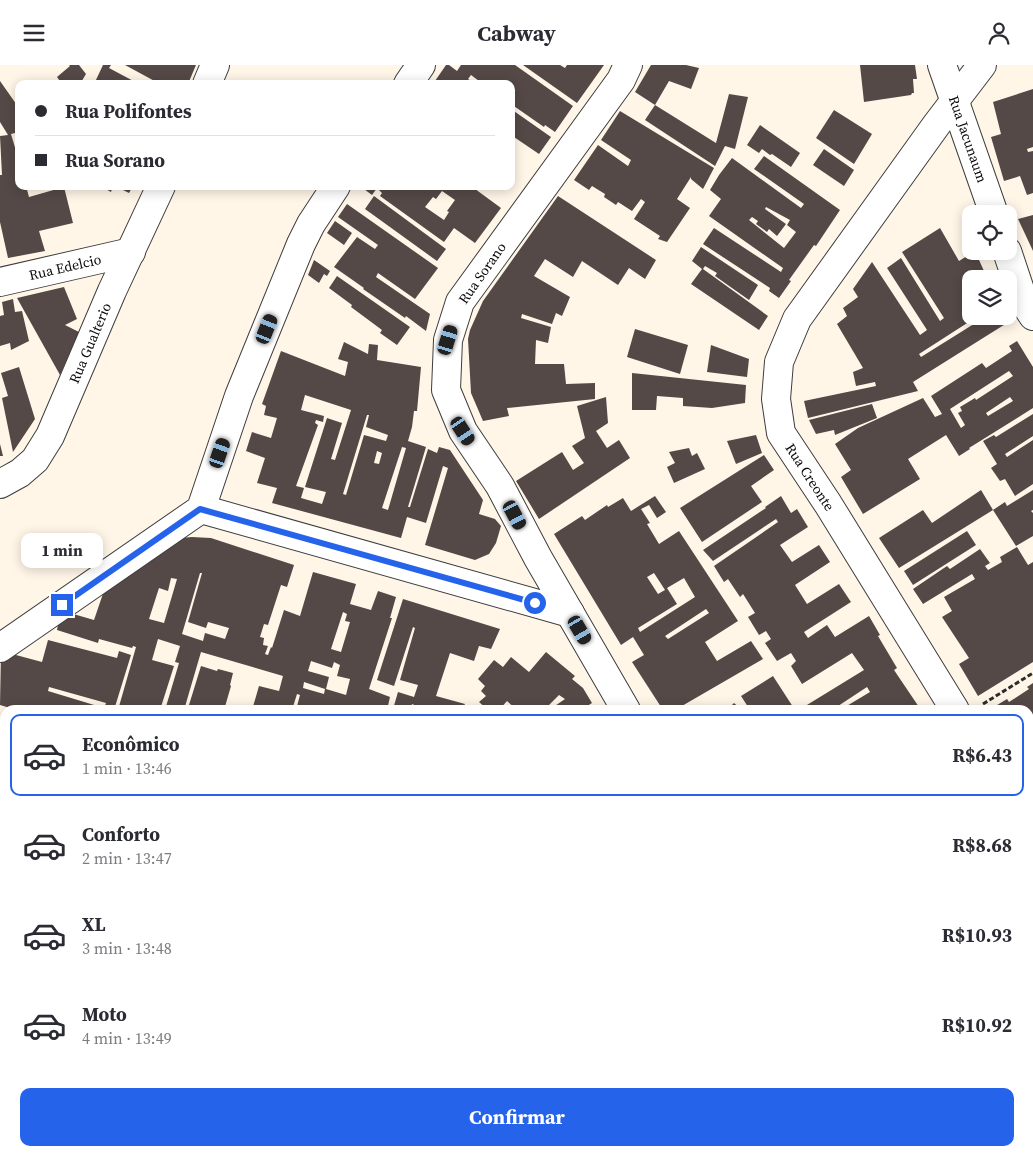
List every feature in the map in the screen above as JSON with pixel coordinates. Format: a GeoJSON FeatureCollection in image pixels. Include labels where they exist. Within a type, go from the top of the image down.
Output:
{"type":"FeatureCollection","features":[{"type":"Feature","properties":{"kind":"street"},"geometry":{"type":"LineString","coordinates":[[209,80],[215,65]]}},
{"type":"Feature","properties":{"kind":"street"},"geometry":{"type":"LineString","coordinates":[[411,80],[421,65]]}},
{"type":"Feature","properties":{"kind":"street","name":"Rua Sorano"},"geometry":{"type":"LineString","coordinates":[[623,705],[538,558],[500,486],[463,431],[446,390],[448,340],[460,302],[621,80],[628,65]]}},
{"type":"Feature","properties":{"kind":"street","name":"Rua Jacunaum"},"geometry":{"type":"LineString","coordinates":[[942,65],[991,205]]}},
{"type":"Feature","properties":{"kind":"street","name":"Rua Creonte"},"geometry":{"type":"LineString","coordinates":[[952,705],[828,504],[781,433],[776,399],[779,362],[797,319],[937,123],[982,65]]}},
{"type":"Feature","properties":{"kind":"street","name":"Rua Gualterio"},"geometry":{"type":"LineString","coordinates":[[0,484],[20,473],[35,460],[50,436],[159,190]]}},
{"type":"Feature","properties":{"kind":"street"},"geometry":{"type":"LineString","coordinates":[[0,648],[200,509],[239,397],[301,244],[311,224],[333,190]]}},
{"type":"Feature","properties":{"kind":"street","name":"Rua Edelcio"},"geometry":{"type":"LineString","coordinates":[[0,282],[130,252]]}},
{"type":"Feature","properties":{"kind":"street"},"geometry":{"type":"LineString","coordinates":[[1010,260],[1024,303],[1033,316]]}},
{"type":"Feature","properties":{"kind":"street"},"geometry":{"type":"LineString","coordinates":[[200,509],[570,613]]}},
{"type":"Feature","properties":{"kind":"path"},"geometry":{"type":"LineString","coordinates":[[981,705],[1033,673]]}},
{"type":"Feature","properties":{"kind":"building"},"geometry":{"type":"Polygon","coordinates":[[[79,65],[86,74],[82,80],[59,80],[57,77],[70,66],[79,65]]]}},
{"type":"Feature","properties":{"kind":"building"},"geometry":{"type":"Polygon","coordinates":[[[103,65],[111,65],[109,68],[132,80],[96,80],[103,65]]]}},
{"type":"Feature","properties":{"kind":"building"},"geometry":{"type":"Polygon","coordinates":[[[125,65],[196,65],[190,80],[153,80],[125,65]]]}},
{"type":"Feature","properties":{"kind":"building"},"geometry":{"type":"Polygon","coordinates":[[[446,65],[457,71],[461,65],[515,65],[573,106],[555,132],[545,125],[544,127],[515,107],[515,80],[478,80],[471,75],[468,79],[470,80],[436,80],[446,65]]]}},
{"type":"Feature","properties":{"kind":"building"},"geometry":{"type":"Polygon","coordinates":[[[523,65],[560,65],[565,68],[567,65],[604,65],[577,103],[523,65]]]}},
{"type":"Feature","properties":{"kind":"building"},"geometry":{"type":"Polygon","coordinates":[[[651,65],[686,65],[699,68],[691,89],[669,81],[655,105],[635,92],[651,65]]]}},
{"type":"Feature","properties":{"kind":"building"},"geometry":{"type":"Polygon","coordinates":[[[860,65],[915,65],[917,79],[913,79],[914,93],[864,102],[860,65]]]}},
{"type":"Feature","properties":{"kind":"building"},"geometry":{"type":"Polygon","coordinates":[[[0,81],[15,102],[15,133],[11,134],[15,148],[15,190],[27,190],[29,197],[54,190],[65,190],[73,223],[39,231],[45,251],[8,258],[0,222],[0,175],[2,175],[0,136],[8,135],[0,122],[0,81]]]}},
{"type":"Feature","properties":{"kind":"building"},"geometry":{"type":"Polygon","coordinates":[[[1033,89],[1033,147],[1027,149],[1028,152],[1033,151],[1033,193],[1027,195],[1020,176],[1004,181],[991,137],[1001,134],[993,102],[1033,89]]]}},
{"type":"Feature","properties":{"kind":"building"},"geometry":{"type":"Polygon","coordinates":[[[729,94],[748,97],[735,149],[725,146],[715,166],[645,120],[655,105],[716,143],[729,94]]]}},
{"type":"Feature","properties":{"kind":"building"},"geometry":{"type":"Polygon","coordinates":[[[834,110],[872,134],[854,164],[816,138],[834,110]]]}},
{"type":"Feature","properties":{"kind":"building"},"geometry":{"type":"Polygon","coordinates":[[[620,111],[714,168],[703,189],[691,177],[677,199],[690,208],[667,242],[658,239],[660,236],[634,219],[645,202],[641,199],[632,211],[618,202],[616,205],[604,197],[605,194],[592,186],[589,190],[574,180],[598,145],[628,166],[631,160],[601,140],[620,111]]]}},
{"type":"Feature","properties":{"kind":"building"},"geometry":{"type":"Polygon","coordinates":[[[515,112],[551,137],[539,154],[515,138],[515,112]]]}},
{"type":"Feature","properties":{"kind":"building"},"geometry":{"type":"Polygon","coordinates":[[[760,125],[800,153],[791,167],[762,149],[759,153],[747,145],[760,125]]]}},
{"type":"Feature","properties":{"kind":"building"},"geometry":{"type":"Polygon","coordinates":[[[824,149],[854,170],[844,186],[813,165],[824,149]]]}},
{"type":"Feature","properties":{"kind":"building"},"geometry":{"type":"Polygon","coordinates":[[[764,156],[840,210],[816,246],[814,245],[789,280],[791,281],[779,298],[769,291],[770,288],[703,244],[714,228],[781,272],[783,268],[709,216],[721,199],[710,190],[732,158],[801,208],[804,204],[754,169],[764,156]],[[766,207],[765,209],[786,224],[777,236],[769,229],[767,232],[756,224],[758,221],[752,217],[749,220],[784,248],[796,232],[787,225],[790,220],[766,207]]]}},
{"type":"Feature","properties":{"kind":"building"},"geometry":{"type":"Polygon","coordinates":[[[365,190],[376,190],[372,195],[365,190]]]}},
{"type":"Feature","properties":{"kind":"building"},"geometry":{"type":"Polygon","coordinates":[[[379,190],[476,190],[501,208],[475,243],[454,228],[444,242],[380,196],[382,193],[379,190]],[[442,191],[436,199],[433,197],[425,207],[444,220],[449,212],[447,211],[455,200],[442,191]]]}},
{"type":"Feature","properties":{"kind":"building"},"geometry":{"type":"Polygon","coordinates":[[[374,196],[446,249],[437,261],[365,209],[374,196]]]}},
{"type":"Feature","properties":{"kind":"building"},"geometry":{"type":"Polygon","coordinates":[[[558,196],[656,260],[645,279],[629,268],[618,285],[582,261],[573,277],[545,259],[534,276],[570,297],[562,316],[556,313],[552,324],[522,314],[521,318],[551,327],[548,343],[536,340],[535,364],[564,364],[566,384],[595,383],[595,399],[507,408],[509,416],[483,421],[471,393],[468,339],[470,330],[483,301],[558,196]]]}},
{"type":"Feature","properties":{"kind":"building"},"geometry":{"type":"Polygon","coordinates":[[[347,204],[438,268],[415,299],[378,273],[376,277],[430,314],[426,331],[334,267],[357,237],[375,249],[378,245],[338,217],[347,204]]]}},
{"type":"Feature","properties":{"kind":"building"},"geometry":{"type":"Polygon","coordinates":[[[1033,215],[1033,251],[1018,219],[1033,215]]]}},
{"type":"Feature","properties":{"kind":"building"},"geometry":{"type":"Polygon","coordinates":[[[335,221],[352,233],[344,245],[327,233],[335,221]]]}},
{"type":"Feature","properties":{"kind":"building"},"geometry":{"type":"Polygon","coordinates":[[[940,228],[959,261],[962,259],[979,260],[984,270],[962,270],[962,325],[964,325],[919,354],[921,357],[972,325],[1004,325],[913,382],[918,391],[808,418],[804,401],[876,386],[875,382],[856,386],[853,372],[863,368],[837,324],[847,316],[843,308],[858,297],[853,289],[872,262],[920,335],[927,330],[887,268],[901,258],[940,321],[944,318],[902,252],[940,228]]]}},
{"type":"Feature","properties":{"kind":"building"},"geometry":{"type":"Polygon","coordinates":[[[701,247],[758,285],[749,300],[715,276],[717,273],[705,266],[703,269],[768,316],[759,330],[691,284],[702,269],[692,261],[701,247]]]}},
{"type":"Feature","properties":{"kind":"building"},"geometry":{"type":"Polygon","coordinates":[[[314,260],[330,271],[327,276],[324,274],[319,283],[308,275],[314,260]]]}},
{"type":"Feature","properties":{"kind":"building"},"geometry":{"type":"Polygon","coordinates":[[[337,276],[410,327],[397,345],[380,333],[382,330],[329,288],[337,276]]]}},
{"type":"Feature","properties":{"kind":"building"},"geometry":{"type":"Polygon","coordinates":[[[64,287],[77,319],[65,325],[79,332],[60,375],[17,298],[64,287]]]}},
{"type":"Feature","properties":{"kind":"building"},"geometry":{"type":"Polygon","coordinates":[[[13,299],[15,312],[22,311],[29,341],[11,350],[10,343],[0,346],[0,316],[4,315],[2,302],[13,299]]]}},
{"type":"Feature","properties":{"kind":"building"},"geometry":{"type":"Polygon","coordinates":[[[635,329],[688,345],[680,374],[627,357],[635,329]]]}},
{"type":"Feature","properties":{"kind":"building"},"geometry":{"type":"Polygon","coordinates":[[[1017,341],[1033,367],[1033,408],[959,456],[946,435],[908,459],[920,479],[863,514],[841,477],[851,470],[835,444],[858,428],[923,398],[935,417],[942,414],[931,396],[982,363],[986,368],[1012,351],[1009,346],[1017,341]],[[1009,371],[950,409],[961,428],[965,425],[958,413],[962,411],[960,407],[975,398],[976,400],[1013,376],[1009,371]],[[1010,397],[986,413],[988,416],[1013,401],[1010,397]]]}},
{"type":"Feature","properties":{"kind":"building"},"geometry":{"type":"Polygon","coordinates":[[[344,342],[368,354],[369,344],[378,345],[377,360],[421,367],[417,411],[414,411],[408,441],[426,447],[408,507],[410,507],[428,449],[437,453],[439,447],[450,450],[483,500],[479,514],[495,519],[501,526],[496,543],[489,554],[475,560],[425,545],[448,468],[443,466],[426,523],[407,517],[401,538],[272,503],[277,488],[257,483],[265,458],[246,451],[252,432],[271,438],[277,418],[264,415],[266,406],[262,404],[281,351],[345,376],[348,362],[338,359],[344,342]],[[305,395],[301,410],[324,416],[323,422],[316,420],[315,423],[318,425],[296,486],[304,488],[301,498],[322,504],[326,492],[305,487],[327,418],[342,423],[331,459],[335,460],[351,410],[305,395]],[[367,415],[343,494],[346,495],[364,435],[386,441],[388,435],[366,427],[369,415],[367,415]],[[402,447],[382,508],[388,510],[406,448],[402,447]],[[377,451],[374,463],[379,464],[382,453],[377,451]]]}},
{"type":"Feature","properties":{"kind":"building"},"geometry":{"type":"Polygon","coordinates":[[[711,345],[749,359],[747,377],[707,372],[711,345]]]}},
{"type":"Feature","properties":{"kind":"building"},"geometry":{"type":"Polygon","coordinates":[[[19,367],[35,419],[13,452],[2,398],[8,396],[1,373],[19,367]]]}},
{"type":"Feature","properties":{"kind":"building"},"geometry":{"type":"Polygon","coordinates":[[[632,373],[746,385],[745,403],[712,408],[683,406],[683,398],[657,396],[656,410],[632,410],[632,373]]]}},
{"type":"Feature","properties":{"kind":"building"},"geometry":{"type":"Polygon","coordinates":[[[606,397],[608,423],[596,431],[607,448],[619,440],[630,458],[539,519],[516,481],[562,452],[573,470],[584,463],[572,446],[585,438],[577,406],[606,397]]]}},
{"type":"Feature","properties":{"kind":"building"},"geometry":{"type":"Polygon","coordinates":[[[872,404],[877,418],[835,435],[834,430],[816,434],[809,420],[872,404]]]}},
{"type":"Feature","properties":{"kind":"building"},"geometry":{"type":"Polygon","coordinates":[[[1033,414],[1033,436],[1005,454],[1007,457],[1033,440],[1033,484],[1015,496],[1005,479],[1000,481],[991,468],[997,464],[983,441],[994,435],[996,437],[1033,414]]]}},
{"type":"Feature","properties":{"kind":"building"},"geometry":{"type":"Polygon","coordinates":[[[756,435],[762,453],[736,464],[727,441],[756,435]]]}},
{"type":"Feature","properties":{"kind":"building"},"geometry":{"type":"Polygon","coordinates":[[[0,444],[3,456],[0,456],[0,444]]]}},
{"type":"Feature","properties":{"kind":"building"},"geometry":{"type":"Polygon","coordinates":[[[689,448],[692,456],[697,453],[705,469],[674,483],[667,467],[675,463],[669,452],[689,448]]]}},
{"type":"Feature","properties":{"kind":"building"},"geometry":{"type":"Polygon","coordinates":[[[764,455],[774,470],[751,486],[762,502],[702,542],[680,508],[764,455]]]}},
{"type":"Feature","properties":{"kind":"building"},"geometry":{"type":"Polygon","coordinates":[[[981,490],[993,510],[899,568],[879,538],[923,510],[932,523],[981,490]]]}},
{"type":"Feature","properties":{"kind":"building"},"geometry":{"type":"Polygon","coordinates":[[[1033,490],[1033,510],[1031,511],[1033,513],[1033,536],[1016,546],[993,510],[1005,502],[1007,506],[1033,490]]]}},
{"type":"Feature","properties":{"kind":"building"},"geometry":{"type":"Polygon","coordinates":[[[655,496],[666,512],[657,518],[649,505],[641,509],[650,523],[647,524],[659,544],[679,531],[738,621],[705,642],[717,661],[751,641],[763,659],[684,705],[660,705],[632,662],[644,655],[633,637],[621,645],[554,534],[582,516],[585,520],[607,505],[608,507],[623,498],[631,511],[655,496]],[[654,573],[647,577],[658,594],[665,590],[654,573]],[[684,578],[667,588],[677,604],[638,628],[640,632],[695,597],[684,578]],[[706,609],[665,636],[668,639],[709,613],[706,609]]]}},
{"type":"Feature","properties":{"kind":"building"},"geometry":{"type":"Polygon","coordinates":[[[781,496],[791,513],[797,509],[808,527],[780,545],[792,562],[819,545],[830,562],[795,585],[807,604],[839,584],[851,602],[804,632],[808,638],[827,625],[835,637],[869,616],[880,635],[878,636],[897,668],[894,670],[918,705],[848,705],[870,692],[867,687],[840,705],[807,705],[864,670],[852,653],[802,684],[791,666],[796,661],[791,653],[777,661],[765,643],[771,639],[766,631],[759,635],[748,617],[755,613],[743,594],[740,597],[728,579],[724,582],[714,566],[778,522],[776,519],[713,561],[703,550],[781,496]]]}},
{"type":"Feature","properties":{"kind":"building"},"geometry":{"type":"Polygon","coordinates":[[[967,531],[976,545],[913,585],[904,571],[967,531]]]}},
{"type":"Feature","properties":{"kind":"building"},"geometry":{"type":"Polygon","coordinates":[[[192,537],[211,538],[294,565],[287,587],[281,585],[268,625],[264,624],[260,637],[264,638],[263,645],[268,646],[265,654],[268,655],[284,610],[300,616],[313,572],[356,584],[350,604],[371,610],[378,591],[396,597],[390,618],[392,618],[369,689],[390,697],[388,705],[297,705],[300,695],[297,694],[294,705],[253,705],[259,686],[279,691],[283,676],[201,652],[185,705],[166,705],[179,663],[175,662],[180,646],[158,639],[152,660],[174,666],[162,705],[119,705],[136,647],[133,646],[132,648],[99,639],[98,643],[57,630],[63,611],[94,620],[108,579],[180,538],[192,537]],[[200,573],[182,634],[203,641],[205,633],[225,639],[229,628],[208,622],[206,628],[188,622],[202,573],[200,573]],[[171,578],[168,591],[159,588],[149,619],[164,623],[177,579],[171,578]],[[343,612],[331,649],[341,652],[350,622],[345,621],[347,614],[343,612]],[[311,661],[308,671],[329,677],[326,689],[346,695],[350,679],[337,676],[340,665],[334,662],[332,668],[311,661]],[[304,682],[303,688],[324,694],[325,689],[304,682]]]}},
{"type":"Feature","properties":{"kind":"building"},"geometry":{"type":"Polygon","coordinates":[[[1017,547],[1028,565],[1033,562],[1033,662],[978,696],[959,664],[969,658],[942,617],[952,611],[944,597],[975,579],[972,574],[923,604],[913,589],[947,566],[950,569],[980,549],[990,563],[985,566],[988,570],[1002,562],[1000,557],[1017,547]]]}},
{"type":"Feature","properties":{"kind":"building"},"geometry":{"type":"Polygon","coordinates":[[[403,599],[500,629],[491,649],[479,646],[474,661],[450,653],[436,696],[464,705],[394,705],[398,692],[414,697],[418,685],[400,680],[415,628],[413,627],[394,686],[377,680],[403,599]]]}},
{"type":"Feature","properties":{"kind":"building"},"geometry":{"type":"Polygon","coordinates":[[[48,640],[117,658],[119,651],[131,655],[116,705],[105,705],[106,703],[49,687],[48,691],[94,705],[0,705],[1,651],[42,662],[48,640]]]}},
{"type":"Feature","properties":{"kind":"building"},"geometry":{"type":"Polygon","coordinates":[[[546,652],[575,676],[572,679],[583,688],[592,703],[589,705],[556,705],[565,699],[559,695],[549,705],[511,705],[507,701],[503,705],[482,705],[479,702],[486,696],[481,691],[485,686],[478,679],[494,660],[503,667],[511,657],[529,672],[546,652]]]}},
{"type":"Feature","properties":{"kind":"building"},"geometry":{"type":"Polygon","coordinates":[[[201,666],[233,673],[225,705],[189,705],[201,666]]]}},
{"type":"Feature","properties":{"kind":"building"},"geometry":{"type":"Polygon","coordinates":[[[773,676],[792,705],[747,705],[741,696],[773,676]]]}},
{"type":"Feature","properties":{"kind":"building"},"geometry":{"type":"Polygon","coordinates":[[[1033,683],[1033,705],[997,705],[1007,699],[1009,702],[1029,689],[1027,687],[1033,683]]]}},
{"type":"Feature","properties":{"kind":"route"},"geometry":{"type":"LineString","coordinates":[[62,605],[200,509],[535,603]]}}]}
